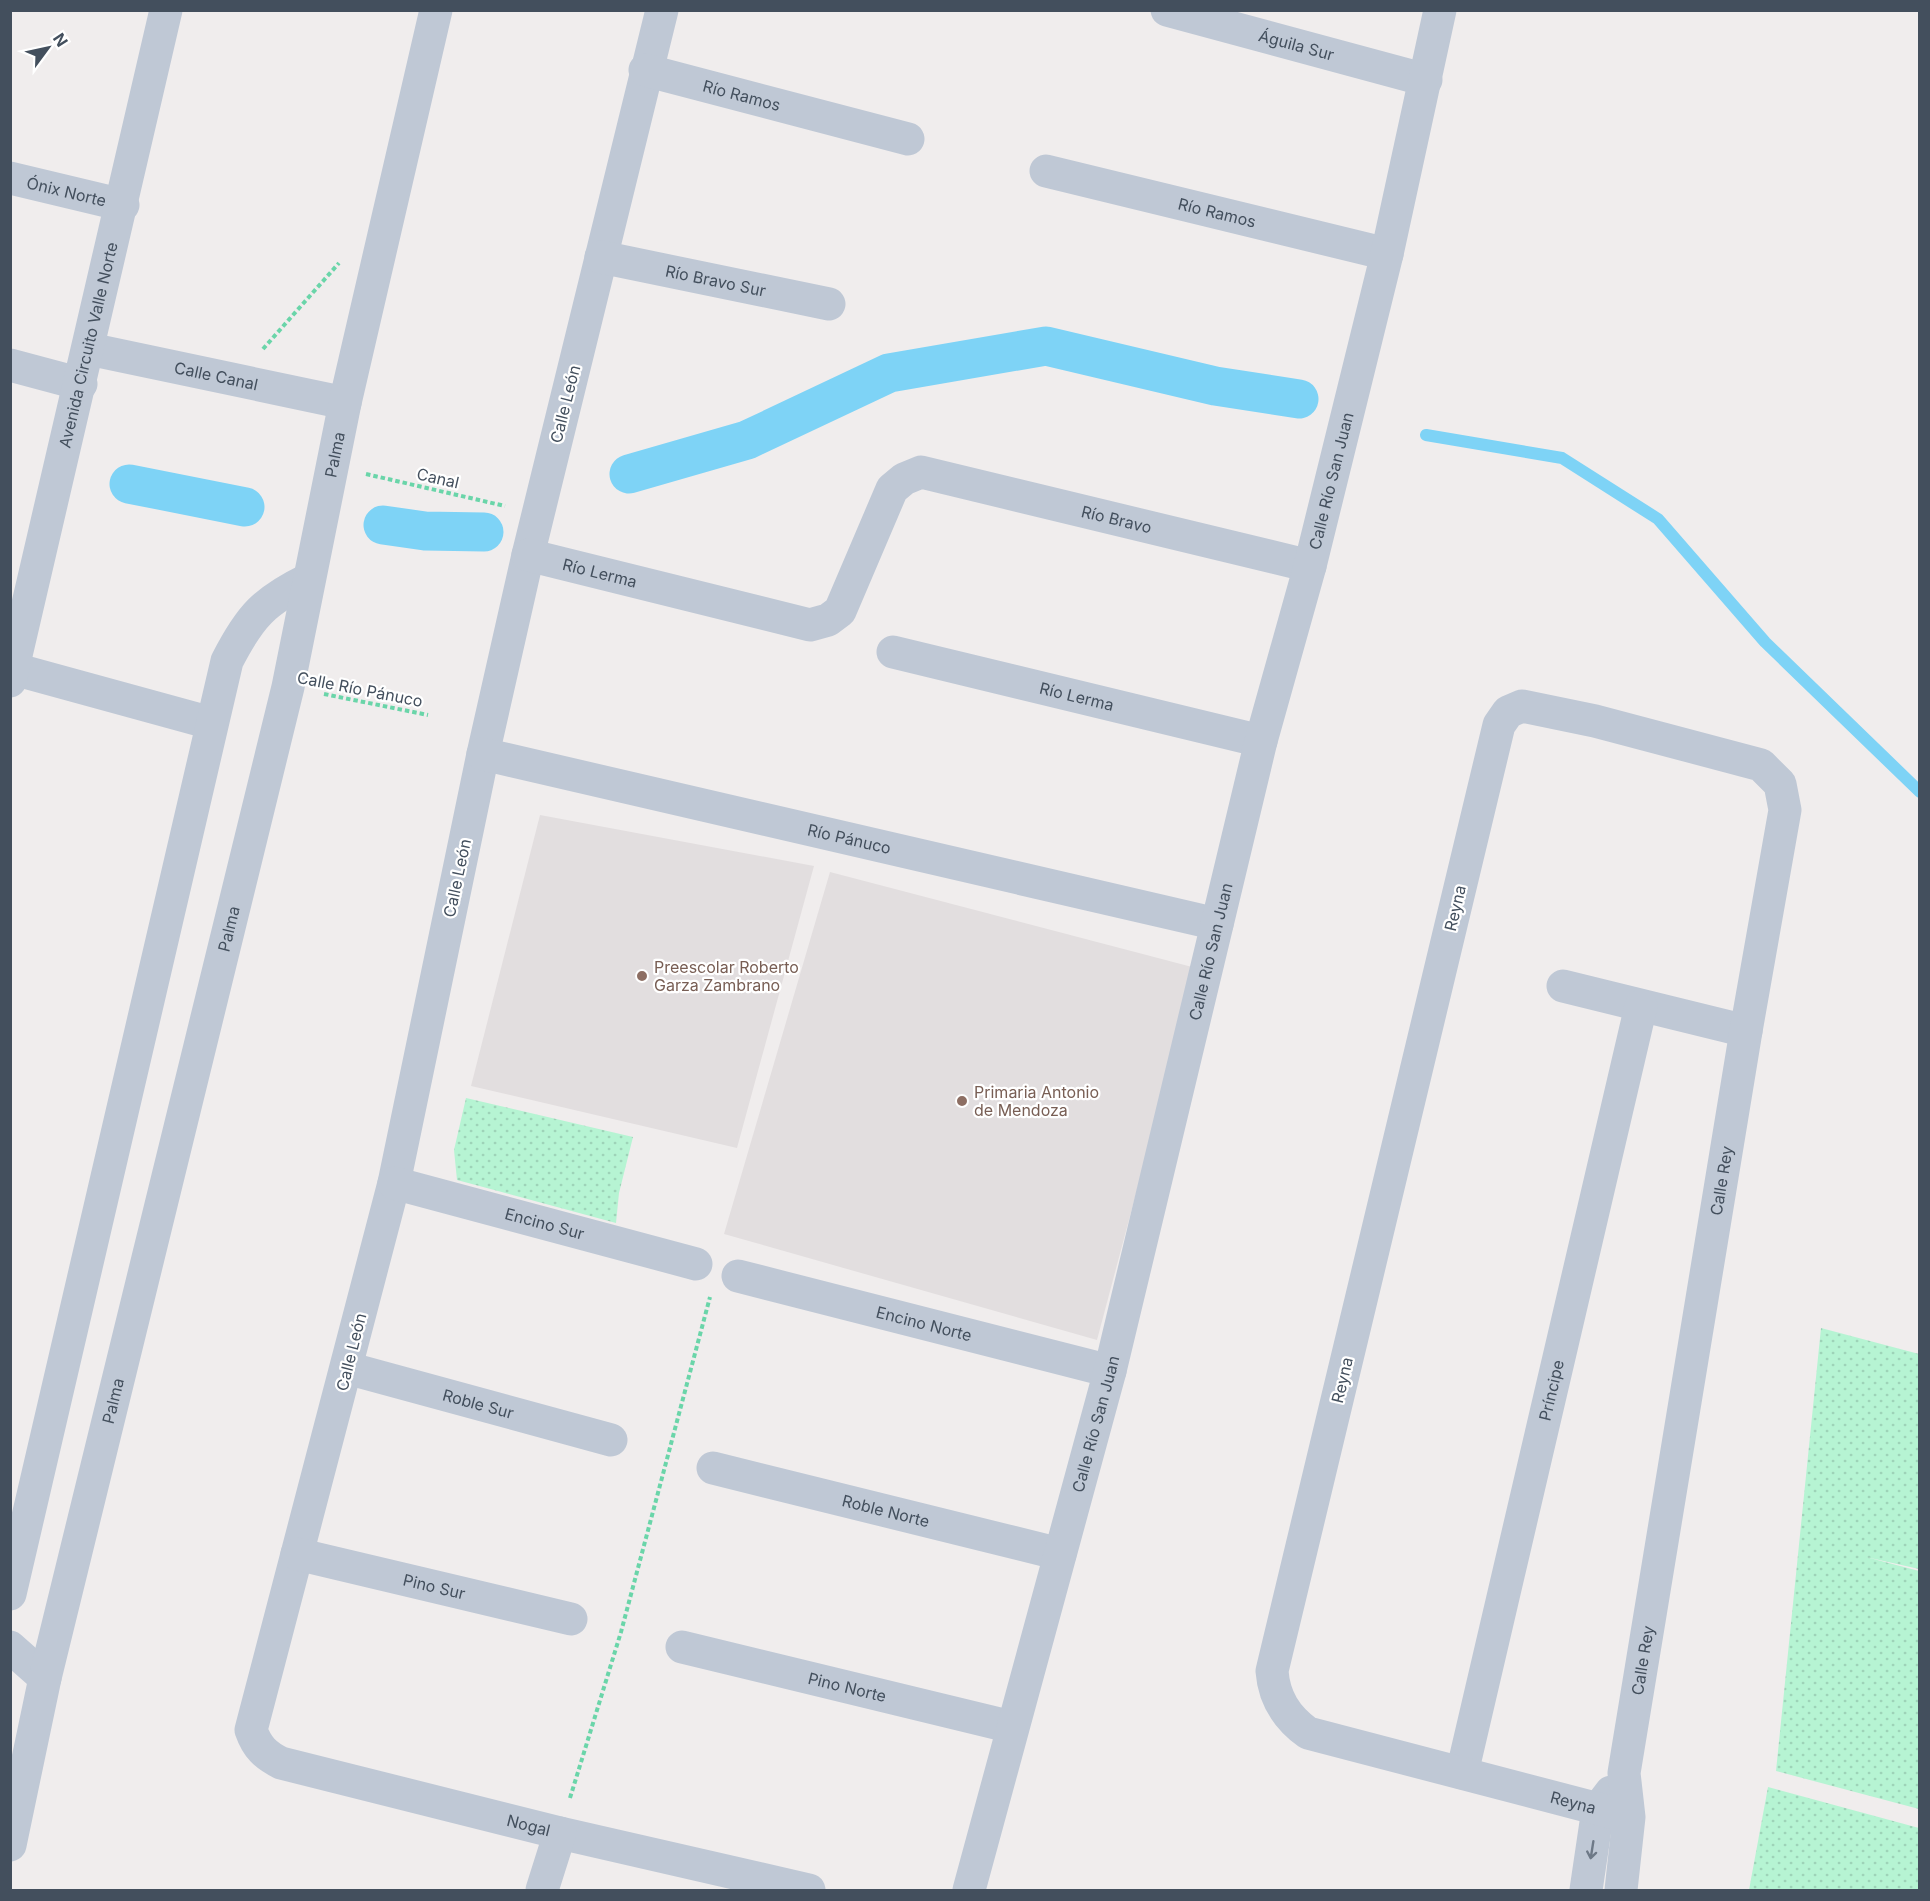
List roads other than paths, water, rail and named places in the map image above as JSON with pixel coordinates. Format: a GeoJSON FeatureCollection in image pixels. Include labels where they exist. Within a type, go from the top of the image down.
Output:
{"type":"FeatureCollection","features":[{"type":"Feature","properties":{"kind":"street","name":"Palma"},"geometry":{"type":"LineString","coordinates":[[10,1845],[45,1678],[288,687],[345,403],[436,10]]}},
{"type":"Feature","properties":{"kind":"street","name":"Calle León"},"geometry":{"type":"LineString","coordinates":[[256,1744],[251,1730],[255,1712],[394,1183],[483,754],[528,555],[645,70],[662,10]]}},
{"type":"Feature","properties":{"kind":"street","name":"Águila Sur"},"geometry":{"type":"LineString","coordinates":[[1167,10],[1426,80]]}},
{"type":"Feature","properties":{"kind":"street","name":"Calle Río San Juan"},"geometry":{"type":"LineString","coordinates":[[969,1890],[1110,1371],[1261,741],[1310,566],[1387,254],[1440,10]]}},
{"type":"Feature","properties":{"kind":"street","name":"Avenida Circuito Valle Norte"},"geometry":{"type":"LineString","coordinates":[[12,675],[21,582],[81,384],[123,205],[157,12]]}},
{"type":"Feature","properties":{"kind":"street","name":"Río Ramos"},"geometry":{"type":"LineString","coordinates":[[645,70],[908,140]]}},
{"type":"Feature","properties":{"kind":"street","name":"Río Ramos"},"geometry":{"type":"LineString","coordinates":[[1046,171],[1387,254]]}},
{"type":"Feature","properties":{"kind":"street","name":"Ónix Norte"},"geometry":{"type":"LineString","coordinates":[[10,178],[123,205]]}},
{"type":"Feature","properties":{"kind":"street","name":"Río Bravo Sur"},"geometry":{"type":"LineString","coordinates":[[601,257],[829,304]]}},
{"type":"Feature","properties":{"kind":"street","name":"Calle Canal"},"geometry":{"type":"LineString","coordinates":[[88,349],[345,403]]}},
{"type":"Feature","properties":{"kind":"street"},"geometry":{"type":"LineString","coordinates":[[10,365],[81,384]]}},
{"type":"Feature","properties":{"kind":"street","name":"Río Bravo"},"geometry":{"type":"LineString","coordinates":[[810,625],[828,620],[840,611],[892,489],[904,479],[921,472],[1310,566]]}},
{"type":"Feature","properties":{"kind":"street","name":"Río Lerma"},"geometry":{"type":"LineString","coordinates":[[528,555],[810,625]]}},
{"type":"Feature","properties":{"kind":"street"},"geometry":{"type":"LineString","coordinates":[[10,1594],[226,661],[253,616],[277,595],[309,579]]}},
{"type":"Feature","properties":{"kind":"street","name":"Río Lerma"},"geometry":{"type":"LineString","coordinates":[[893,652],[1261,741]]}},
{"type":"Feature","properties":{"kind":"street"},"geometry":{"type":"LineString","coordinates":[[12,675],[211,723]]}},
{"type":"Feature","properties":{"kind":"street","name":"Calle Rey"},"geometry":{"type":"LineString","coordinates":[[1522,706],[1595,721],[1761,765],[1780,784],[1785,810],[1746,1030],[1624,1773],[1614,1813],[1586,1890]]}},
{"type":"Feature","properties":{"kind":"street","name":"Reyna"},"geometry":{"type":"LineString","coordinates":[[1522,706],[1508,712],[1499,725],[1272,1671],[1273,1686],[1278,1701],[1295,1724],[1308,1733],[1614,1813]]}},
{"type":"Feature","properties":{"kind":"street","name":"Río Pánuco"},"geometry":{"type":"LineString","coordinates":[[483,754],[1217,924]]}},
{"type":"Feature","properties":{"kind":"street"},"geometry":{"type":"LineString","coordinates":[[1563,986],[1746,1030]]}},
{"type":"Feature","properties":{"kind":"street","name":"Príncipe"},"geometry":{"type":"LineString","coordinates":[[1462,1773],[1641,1006]]}},
{"type":"Feature","properties":{"kind":"street","name":"Encino Sur"},"geometry":{"type":"LineString","coordinates":[[394,1183],[696,1264]]}},
{"type":"Feature","properties":{"kind":"street","name":"Encino Norte"},"geometry":{"type":"LineString","coordinates":[[724,1284],[1110,1371]]}},
{"type":"Feature","properties":{"kind":"street","name":"Roble Sur"},"geometry":{"type":"LineString","coordinates":[[347,1368],[611,1440]]}},
{"type":"Feature","properties":{"kind":"street","name":"Roble Norte"},"geometry":{"type":"LineString","coordinates":[[713,1468],[1060,1554]]}},
{"type":"Feature","properties":{"kind":"street","name":"Pino Sur"},"geometry":{"type":"LineString","coordinates":[[297,1554],[571,1619]]}},
{"type":"Feature","properties":{"kind":"street"},"geometry":{"type":"LineString","coordinates":[[10,1647],[45,1678]]}},
{"type":"Feature","properties":{"kind":"street","name":"Pino Norte"},"geometry":{"type":"LineString","coordinates":[[682,1647],[1012,1727]]}},
{"type":"Feature","properties":{"kind":"street","name":"Nogal"},"geometry":{"type":"LineString","coordinates":[[256,1744],[266,1755],[281,1763],[560,1833],[808,1890]]}},
{"type":"Feature","properties":{"kind":"street","name":"Calle Rey"},"geometry":{"type":"LineString","coordinates":[[1614,1813],[1621,1890]]}},
{"type":"Feature","properties":{"kind":"street"},"geometry":{"type":"LineString","coordinates":[[542,1890],[560,1833]]}},
{"type":"Feature","properties":{"kind":"waterway"},"geometry":{"type":"LineString","coordinates":[[629,474],[747,440],[889,373],[1046,346],[1215,386],[1299,399]]}},
{"type":"Feature","properties":{"kind":"waterway"},"geometry":{"type":"LineString","coordinates":[[1426,435],[1562,458],[1658,519],[1765,642],[1920,792]]}},
{"type":"Feature","properties":{"kind":"waterway"},"geometry":{"type":"LineString","coordinates":[[129,484],[245,507]]}},
{"type":"Feature","properties":{"kind":"waterway"},"geometry":{"type":"LineString","coordinates":[[383,525],[425,531],[484,532]]}},
{"type":"Feature","properties":{"kind":"place","name":"Preescolar Roberto Garza Zambrano"},"geometry":{"type":"Point","coordinates":[642,976]}},
{"type":"Feature","properties":{"kind":"place","name":"Primaria Antonio de Mendoza"},"geometry":{"type":"Point","coordinates":[962,1101]}}]}
